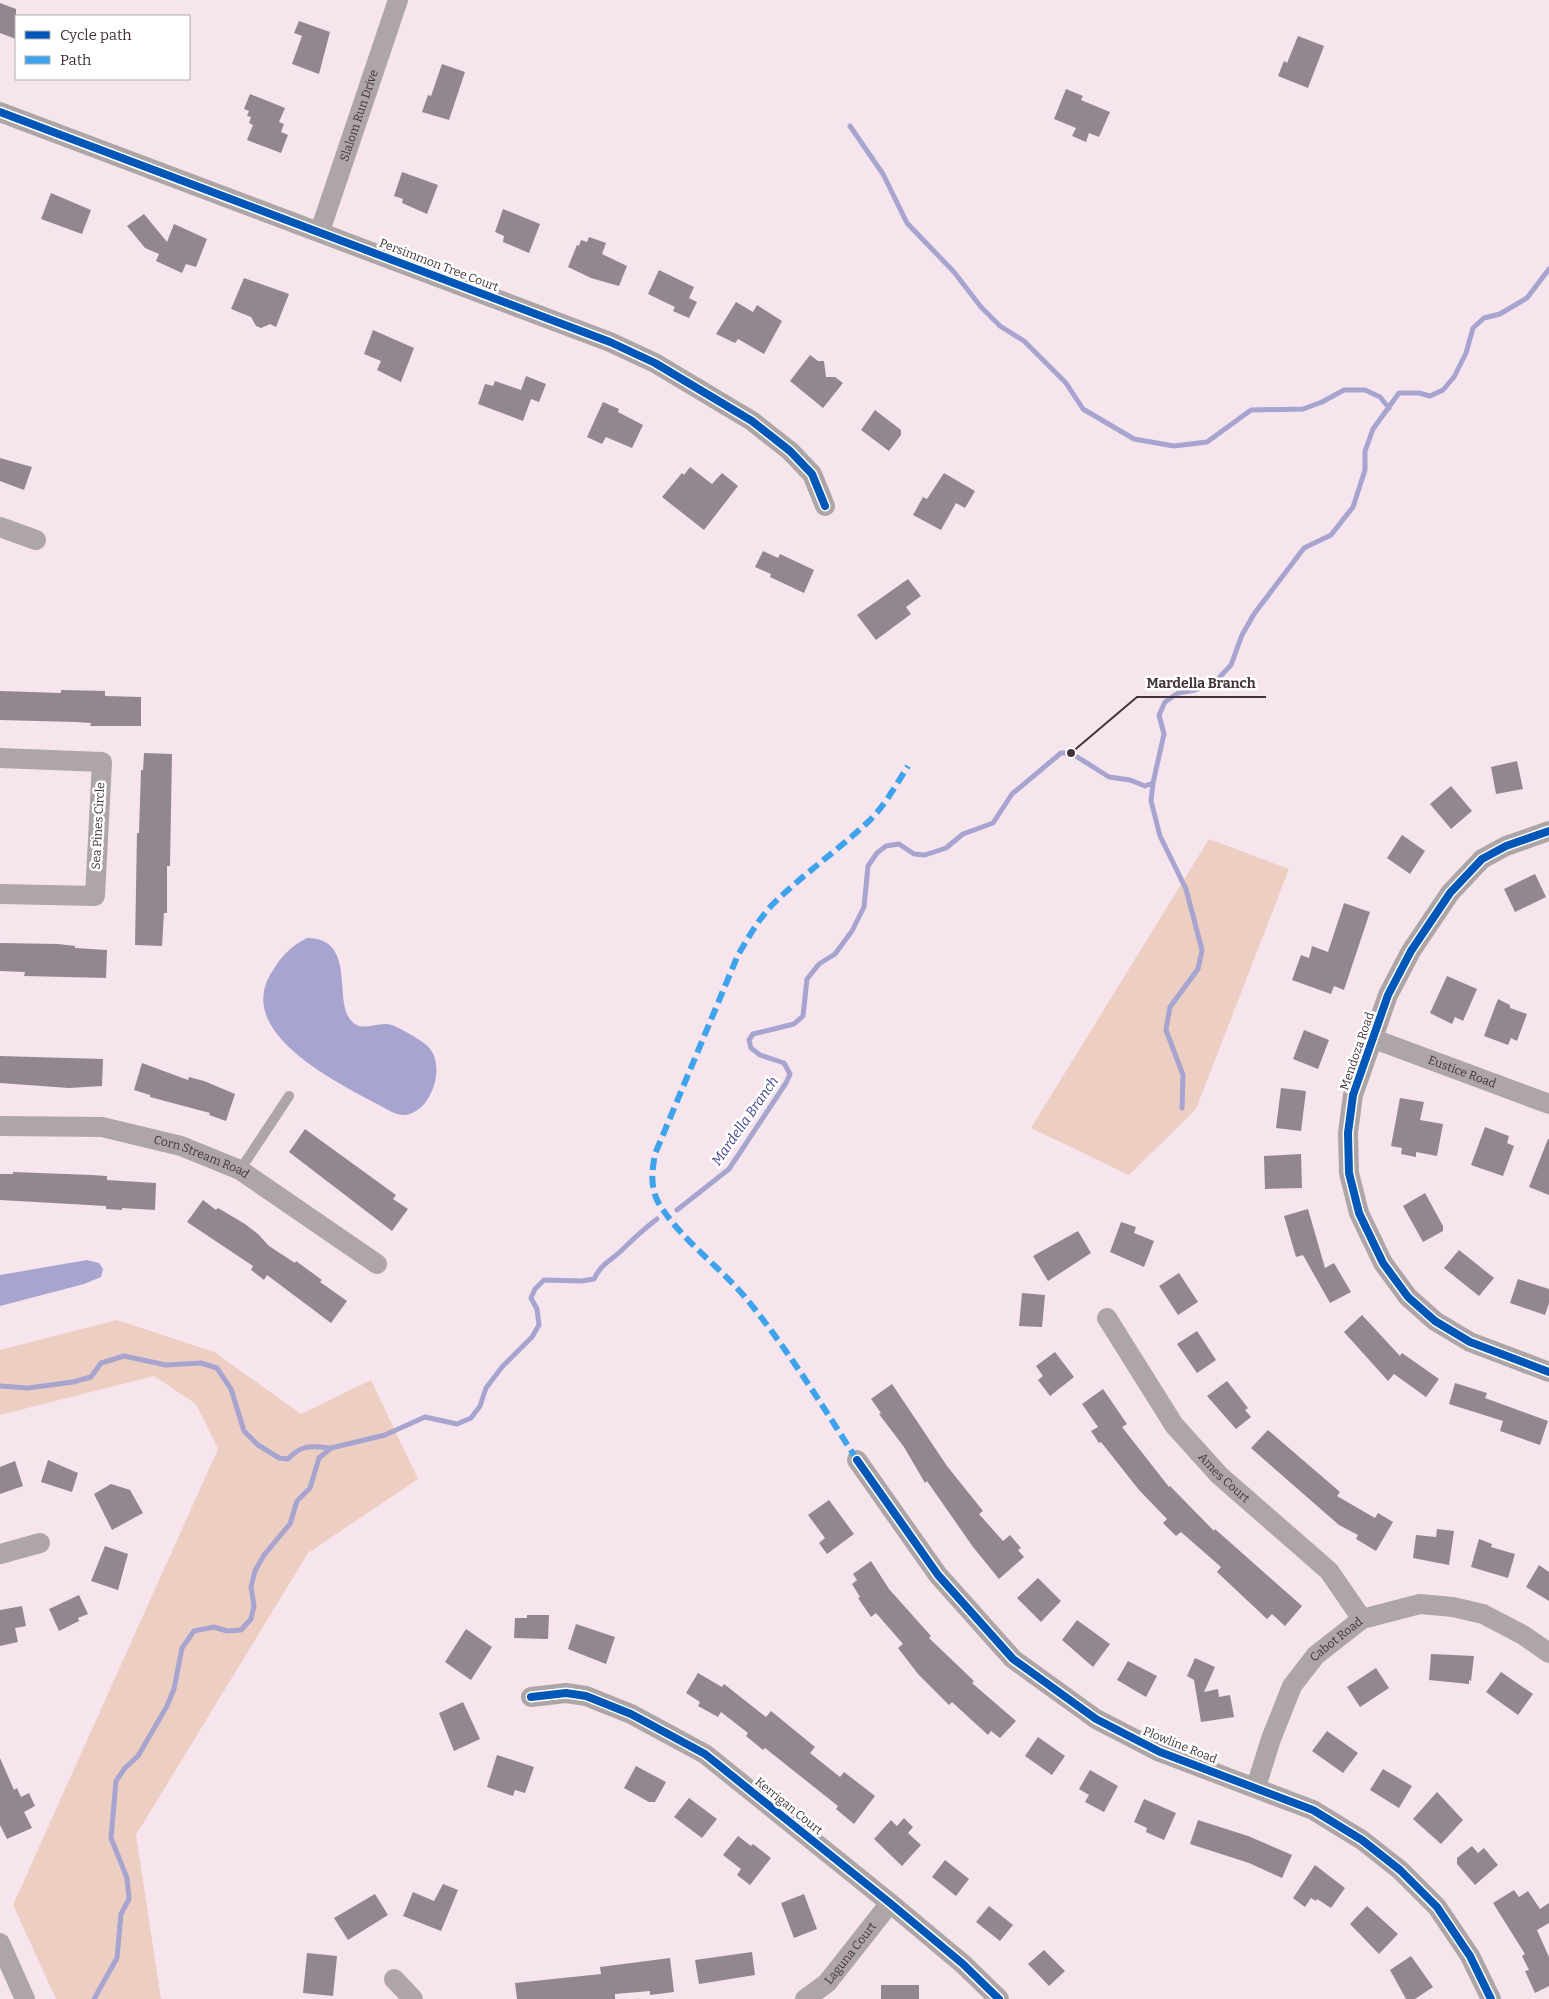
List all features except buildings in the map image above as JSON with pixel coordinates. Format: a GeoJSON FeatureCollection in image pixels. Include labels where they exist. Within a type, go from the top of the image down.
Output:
{"type":"FeatureCollection","features":[{"type":"Feature","properties":{"kind":"street","name":"Slalom Run Drive"},"geometry":{"type":"LineString","coordinates":[[320,231],[398,0]]}},
{"type":"Feature","properties":{"kind":"street","name":"Persimmon Tree Court"},"geometry":{"type":"LineString","coordinates":[[0,112],[320,231],[610,342],[663,367],[752,421],[790,451],[812,474],[825,506]]}},
{"type":"Feature","properties":{"kind":"street"},"geometry":{"type":"LineString","coordinates":[[0,527],[36,540]]}},
{"type":"Feature","properties":{"kind":"street","name":"Sea Pines Circle"},"geometry":{"type":"LineString","coordinates":[[0,758],[102,762],[95,896],[0,894]]}},
{"type":"Feature","properties":{"kind":"street","name":"Mendoza Road"},"geometry":{"type":"LineString","coordinates":[[1549,832],[1506,846],[1482,859],[1450,893],[1406,960],[1388,995],[1353,1095],[1348,1133],[1349,1173],[1359,1213],[1383,1263],[1408,1297],[1435,1321],[1470,1342],[1549,1372]]}},
{"type":"Feature","properties":{"kind":"street","name":"Eustice Road"},"geometry":{"type":"LineString","coordinates":[[1374,1039],[1549,1104]]}},
{"type":"Feature","properties":{"kind":"street","name":"Corn Stream Road"},"geometry":{"type":"LineString","coordinates":[[0,1126],[102,1127],[181,1146],[240,1170],[377,1264]]}},
{"type":"Feature","properties":{"kind":"street","name":"Ames Court"},"geometry":{"type":"LineString","coordinates":[[1107,1318],[1174,1425],[1219,1475],[1329,1571],[1362,1619]]}},
{"type":"Feature","properties":{"kind":"street","name":"Plowline Road"},"geometry":{"type":"LineString","coordinates":[[857,1460],[938,1575],[1013,1659],[1096,1719],[1160,1752],[1313,1810],[1362,1840],[1400,1870],[1437,1907],[1470,1956],[1491,1999]]}},
{"type":"Feature","properties":{"kind":"street"},"geometry":{"type":"LineString","coordinates":[[0,1554],[40,1543]]}},
{"type":"Feature","properties":{"kind":"street","name":"Cabot Road"},"geometry":{"type":"LineString","coordinates":[[1256,1787],[1274,1731],[1292,1686],[1316,1655],[1362,1619],[1420,1604],[1453,1607],[1483,1614],[1523,1635],[1549,1653]]}},
{"type":"Feature","properties":{"kind":"street","name":"Kerrigan Court"},"geometry":{"type":"LineString","coordinates":[[531,1697],[566,1693],[586,1696],[632,1714],[705,1754],[750,1788],[890,1903],[963,1964],[1000,1999]]}},
{"type":"Feature","properties":{"kind":"street","name":"Laguna Court"},"geometry":{"type":"LineString","coordinates":[[805,1999],[827,1983],[890,1903]]}},
{"type":"Feature","properties":{"kind":"street"},"geometry":{"type":"LineString","coordinates":[[0,1943],[25,1999]]}},
{"type":"Feature","properties":{"kind":"street"},"geometry":{"type":"LineString","coordinates":[[394,1979],[413,1999]]}},
{"type":"Feature","properties":{"kind":"lane"},"geometry":{"type":"LineString","coordinates":[[240,1170],[289,1096]]}},
{"type":"Feature","properties":{"kind":"shaded area"},"geometry":{"type":"Polygon","coordinates":[[[1209,839],[1289,869],[1196,1109],[1129,1175],[1031,1128],[1209,839]]]}},
{"type":"Feature","properties":{"kind":"shaded area"},"geometry":{"type":"Polygon","coordinates":[[[117,1320],[214,1352],[301,1414],[371,1380],[418,1479],[308,1553],[136,1835],[161,1999],[56,1999],[13,1905],[218,1449],[196,1404],[154,1376],[0,1415],[0,1350],[117,1320]]]}},
{"type":"Feature","properties":{"kind":"water"},"geometry":{"type":"Polygon","coordinates":[[[307,938],[322,941],[332,948],[338,958],[343,997],[350,1019],[354,1024],[364,1027],[381,1024],[392,1025],[425,1044],[432,1052],[436,1062],[434,1086],[422,1106],[413,1113],[403,1115],[392,1112],[326,1075],[302,1058],[282,1040],[268,1020],[263,998],[270,975],[277,963],[295,945],[307,938]]]}},
{"type":"Feature","properties":{"kind":"water"},"geometry":{"type":"Polygon","coordinates":[[[87,1260],[99,1263],[103,1269],[101,1277],[84,1284],[0,1306],[0,1275],[87,1260]]]}},
{"type":"Feature","properties":{"kind":"waterway"},"geometry":{"type":"LineString","coordinates":[[850,126],[883,174],[907,223],[954,272],[981,307],[1000,326],[1024,341],[1066,383],[1083,409],[1134,439],[1174,446],[1207,442],[1251,410],[1303,409],[1322,402],[1344,390],[1365,390],[1380,397],[1389,408]]}},
{"type":"Feature","properties":{"kind":"waterway","name":"Mardella Branch"},"geometry":{"type":"LineString","coordinates":[[677,1210],[729,1169],[786,1083],[790,1074],[784,1063],[760,1055],[751,1048],[749,1040],[753,1034],[794,1024],[803,1016],[807,979],[819,964],[835,954],[852,931],[864,907],[868,866],[877,853],[886,846],[899,844],[914,854],[925,855],[946,848],[963,834],[993,823],[1012,794],[1061,753],[1071,753],[1109,777],[1130,780],[1145,786],[1153,783],[1164,734],[1159,715],[1165,702],[1178,693],[1195,690],[1215,682],[1231,665],[1242,635],[1254,614],[1304,548],[1331,535],[1353,507],[1365,470],[1365,451],[1373,429],[1399,393],[1419,393],[1430,396],[1443,390],[1454,377],[1466,353],[1473,328],[1484,318],[1500,314],[1527,298],[1549,269]]}},
{"type":"Feature","properties":{"kind":"waterway"},"geometry":{"type":"LineString","coordinates":[[1153,783],[1151,801],[1160,836],[1186,889],[1202,950],[1198,969],[1170,1007],[1166,1030],[1183,1075],[1182,1108]]}},
{"type":"Feature","properties":{"kind":"waterway","name":"Mardella Branch"},"geometry":{"type":"LineString","coordinates":[[94,1999],[117,1958],[121,1914],[129,1899],[127,1878],[111,1838],[116,1781],[125,1768],[138,1756],[167,1706],[174,1689],[182,1648],[194,1631],[214,1627],[227,1631],[241,1630],[251,1619],[254,1606],[251,1587],[255,1571],[264,1555],[290,1524],[297,1501],[310,1488],[319,1458],[331,1448],[385,1435],[425,1417],[457,1424],[471,1418],[480,1406],[486,1388],[502,1367],[532,1337],[539,1325],[537,1309],[531,1298],[535,1289],[544,1280],[581,1281],[594,1279],[603,1266],[657,1219]]}},
{"type":"Feature","properties":{"kind":"waterway"},"geometry":{"type":"LineString","coordinates":[[0,1386],[28,1388],[73,1382],[91,1377],[101,1363],[124,1356],[166,1365],[201,1363],[217,1368],[231,1389],[244,1431],[258,1445],[279,1458],[288,1459],[302,1448],[331,1448]]}},
{"type":"Feature","properties":{"kind":"marked path"},"geometry":{"type":"LineString","coordinates":[[857,1460],[804,1377],[760,1316],[734,1285],[688,1240],[667,1215],[655,1196],[653,1172],[655,1154],[738,955],[749,936],[772,905],[874,816],[908,766]]}},
{"type":"Feature","properties":{"kind":"cycle path"},"geometry":{"type":"LineString","coordinates":[[0,112],[610,342],[655,363],[752,421],[790,451],[812,474],[825,506]]}},
{"type":"Feature","properties":{"kind":"cycle path"},"geometry":{"type":"LineString","coordinates":[[1549,831],[1506,846],[1482,859],[1450,893],[1411,951],[1388,995],[1353,1095],[1348,1133],[1349,1173],[1359,1213],[1383,1263],[1408,1297],[1435,1321],[1470,1342],[1549,1372]]}},
{"type":"Feature","properties":{"kind":"cycle path"},"geometry":{"type":"LineString","coordinates":[[857,1460],[938,1575],[1013,1659],[1096,1719],[1160,1752],[1313,1810],[1362,1840],[1400,1870],[1437,1907],[1470,1956],[1491,1999]]}},
{"type":"Feature","properties":{"kind":"cycle path"},"geometry":{"type":"LineString","coordinates":[[531,1697],[566,1693],[586,1696],[631,1714],[705,1754],[890,1903],[963,1964],[999,1999]]}},
{"type":"Feature","properties":{"kind":"place","name":"Mardella Branch"},"geometry":{"type":"Point","coordinates":[1071,753]}}]}
